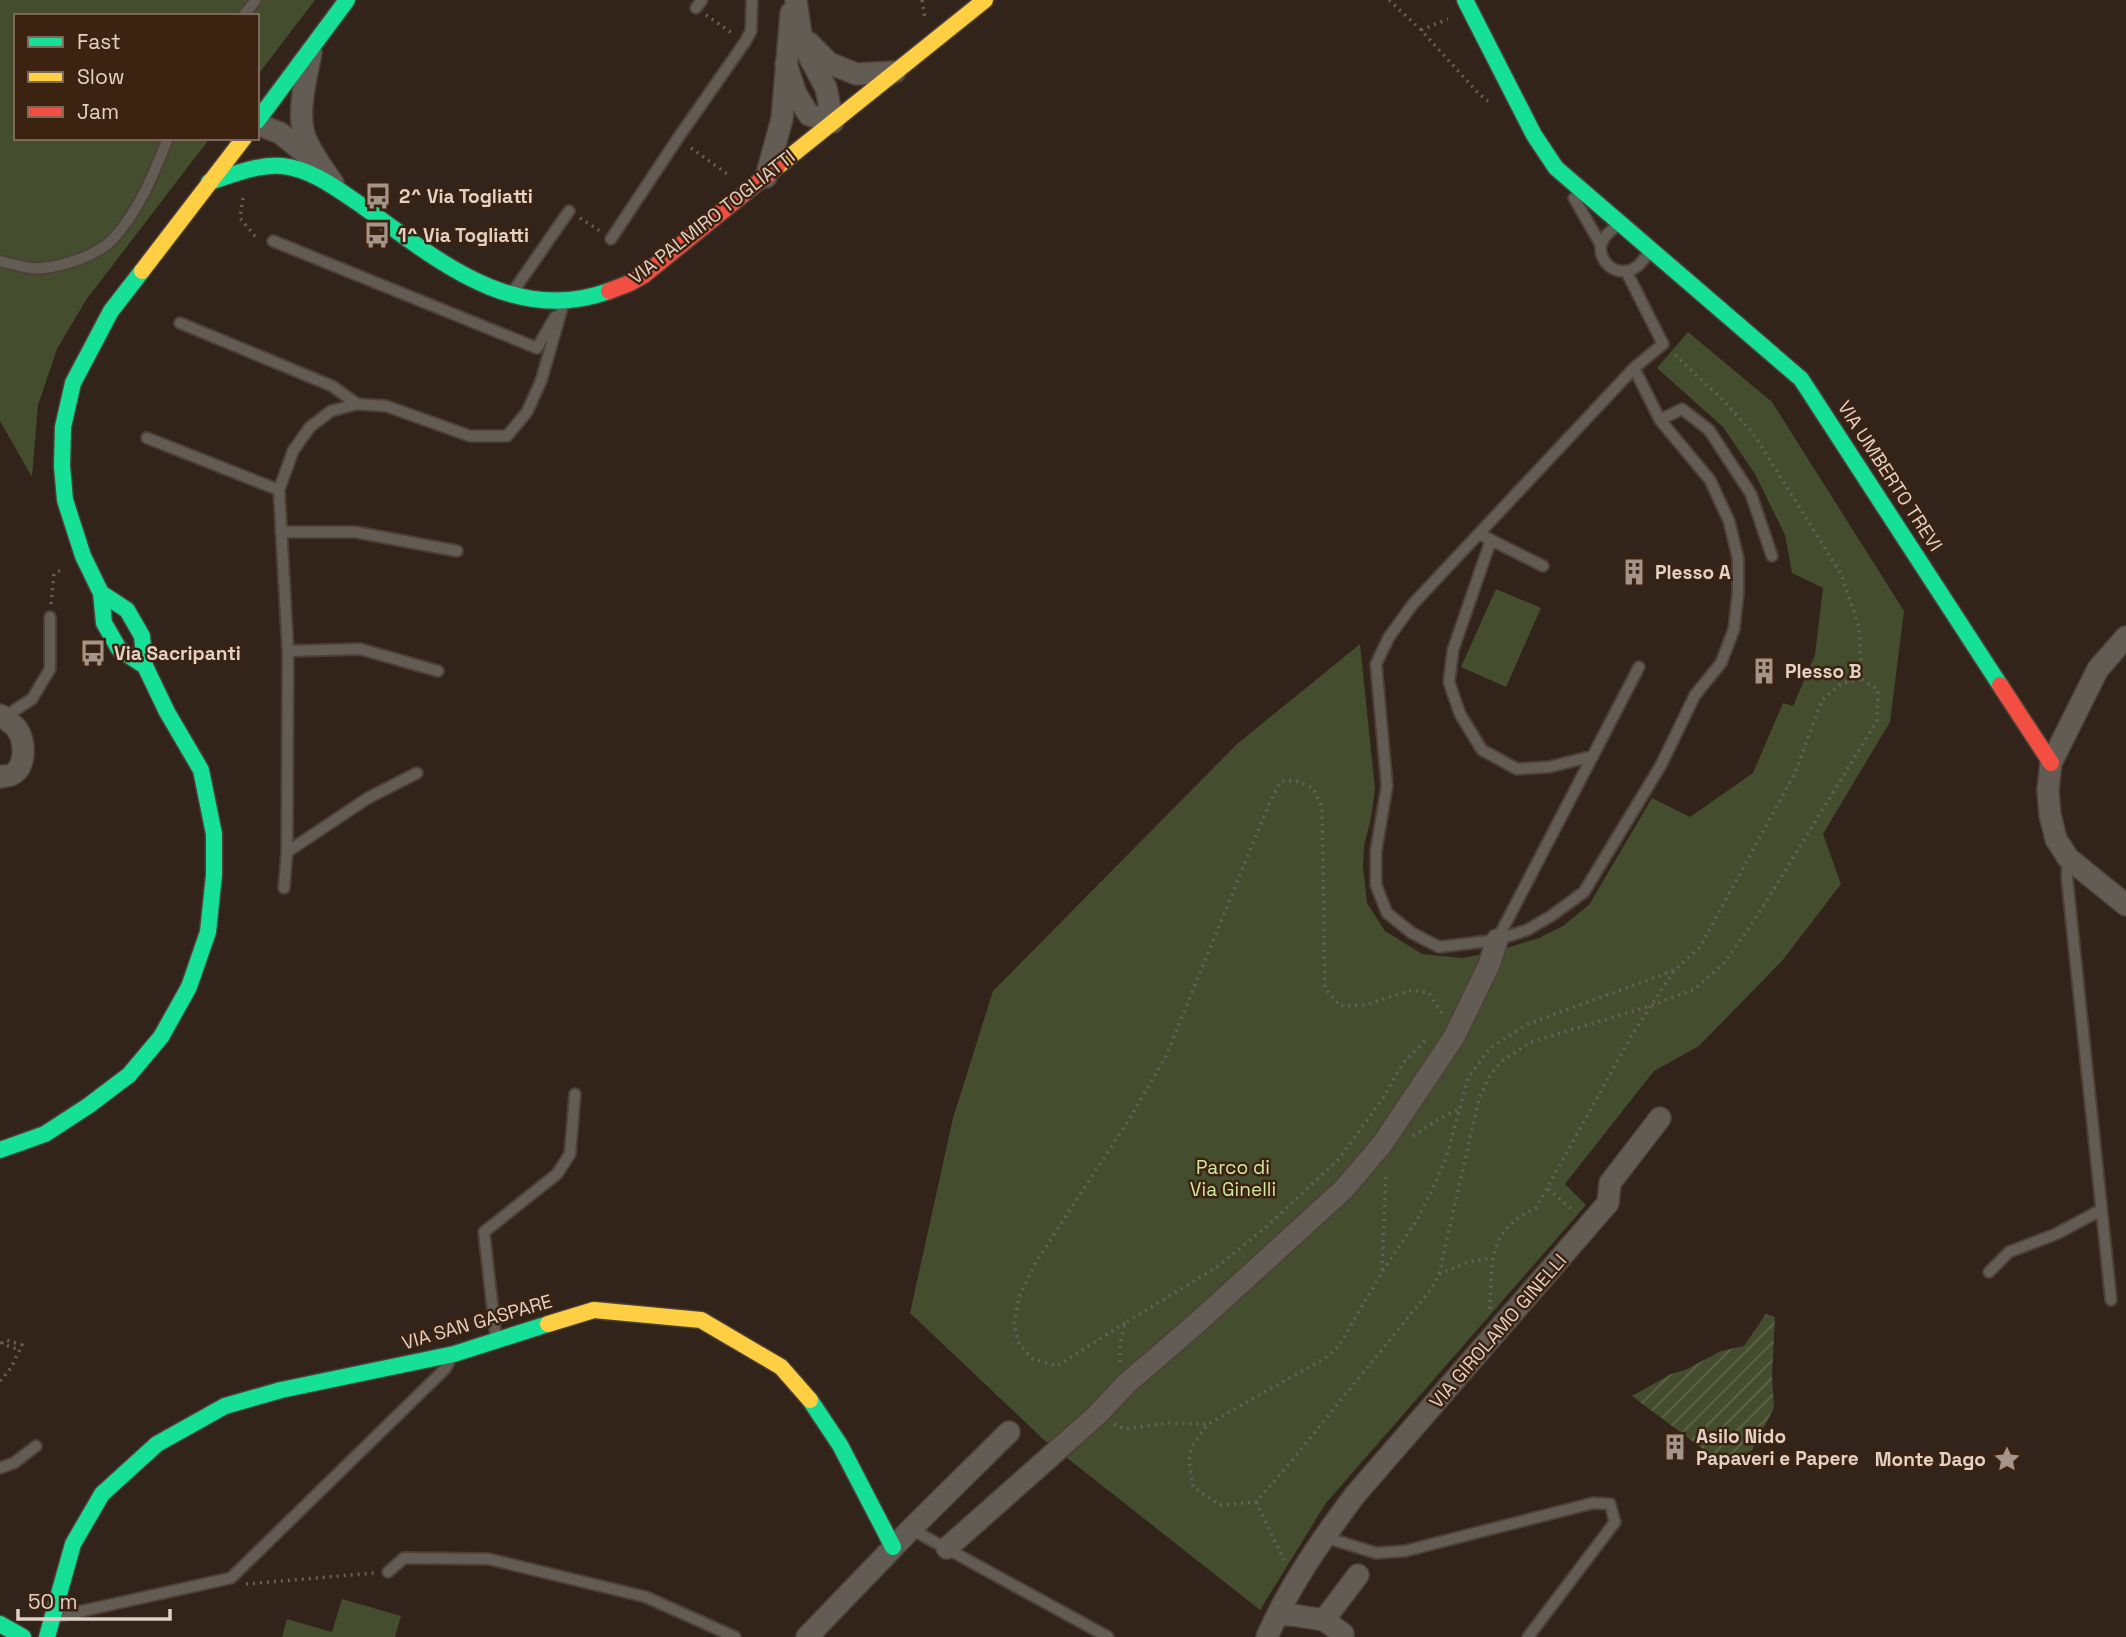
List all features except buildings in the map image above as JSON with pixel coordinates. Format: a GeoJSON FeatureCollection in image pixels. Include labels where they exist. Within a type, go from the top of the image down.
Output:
{"type":"FeatureCollection","features":[{"type":"Feature","properties":{"kind":"street"},"geometry":{"type":"LineString","coordinates":[[259,120],[347,0]]}},
{"type":"Feature","properties":{"kind":"street"},"geometry":{"type":"LineString","coordinates":[[786,64],[796,94],[809,115],[833,122],[826,88],[801,35],[794,0]]}},
{"type":"Feature","properties":{"kind":"street"},"geometry":{"type":"LineString","coordinates":[[757,183],[782,119],[794,0]]}},
{"type":"Feature","properties":{"kind":"street","name":"VIA PALMIRO TOGLIATTI"},"geometry":{"type":"LineString","coordinates":[[259,125],[337,189],[451,268],[485,287],[510,296],[540,303],[564,302],[604,294],[633,282],[985,0]]}},
{"type":"Feature","properties":{"kind":"street","name":"VIA UMBERTO TREVI"},"geometry":{"type":"LineString","coordinates":[[1465,0],[1534,135],[1556,168],[1801,379],[2051,763]]}},
{"type":"Feature","properties":{"kind":"street"},"geometry":{"type":"LineString","coordinates":[[801,35],[829,63],[856,74],[895,72]]}},
{"type":"Feature","properties":{"kind":"street","name":"VIA PALMIRO TOGLIATTI"},"geometry":{"type":"LineString","coordinates":[[311,50],[303,102],[303,131],[312,168]]}},
{"type":"Feature","properties":{"kind":"street"},"geometry":{"type":"LineString","coordinates":[[145,666],[119,649],[104,623],[102,593],[83,556],[65,500],[63,427],[73,383],[111,311],[242,140]]}},
{"type":"Feature","properties":{"kind":"street"},"geometry":{"type":"LineString","coordinates":[[209,182],[280,165],[312,168]]}},
{"type":"Feature","properties":{"kind":"street"},"geometry":{"type":"LineString","coordinates":[[0,1150],[45,1134],[129,1075],[161,1037],[189,987],[208,932],[214,876],[214,834],[201,770],[167,712],[145,666],[142,636],[127,610],[102,593]]}},
{"type":"Feature","properties":{"kind":"street"},"geometry":{"type":"LineString","coordinates":[[2126,637],[2098,669],[2051,763],[2049,790],[2050,815],[2056,839],[2068,858],[2126,905]]}},
{"type":"Feature","properties":{"kind":"street"},"geometry":{"type":"LineString","coordinates":[[0,777],[11,775],[19,768],[23,755],[22,739],[16,728],[2,716]]}},
{"type":"Feature","properties":{"kind":"street"},"geometry":{"type":"LineString","coordinates":[[947,1548],[1344,1189],[1383,1143],[1454,1037],[1489,965],[1497,940]]}},
{"type":"Feature","properties":{"kind":"street","name":"VIA GIROLAMO GINELLI"},"geometry":{"type":"LineString","coordinates":[[1267,1637],[1295,1583],[1355,1495],[1608,1203],[1610,1182],[1660,1118]]}},
{"type":"Feature","properties":{"kind":"street","name":"VIA SAN GASPARE"},"geometry":{"type":"LineString","coordinates":[[47,1637],[73,1544],[102,1494],[157,1444],[225,1406],[281,1390],[454,1354],[594,1310],[701,1320],[781,1367],[816,1406],[840,1445],[893,1547]]}},
{"type":"Feature","properties":{"kind":"street"},"geometry":{"type":"LineString","coordinates":[[807,1637],[1009,1432]]}},
{"type":"Feature","properties":{"kind":"street"},"geometry":{"type":"LineString","coordinates":[[1324,1620],[1357,1575]]}},
{"type":"Feature","properties":{"kind":"street"},"geometry":{"type":"LineString","coordinates":[[1279,1613],[1324,1620],[1343,1634]]}},
{"type":"Feature","properties":{"kind":"street"},"geometry":{"type":"LineString","coordinates":[[0,1624],[23,1637]]}},
{"type":"Feature","properties":{"kind":"lane"},"geometry":{"type":"LineString","coordinates":[[245,14],[257,0]]}},
{"type":"Feature","properties":{"kind":"lane"},"geometry":{"type":"LineString","coordinates":[[611,239],[751,32],[752,0]]}},
{"type":"Feature","properties":{"kind":"lane"},"geometry":{"type":"LineString","coordinates":[[0,261],[41,269],[78,260],[111,241],[136,206],[154,173],[167,140]]}},
{"type":"Feature","properties":{"kind":"lane","name":"VIA UMBERTO TREVI"},"geometry":{"type":"LineString","coordinates":[[1556,168],[1601,245],[1605,263],[1614,270],[1626,271],[1662,344]]}},
{"type":"Feature","properties":{"kind":"lane"},"geometry":{"type":"LineString","coordinates":[[510,296],[569,211]]}},
{"type":"Feature","properties":{"kind":"lane"},"geometry":{"type":"LineString","coordinates":[[1601,245],[1605,237],[1620,223]]}},
{"type":"Feature","properties":{"kind":"lane"},"geometry":{"type":"LineString","coordinates":[[273,241],[537,348],[564,302]]}},
{"type":"Feature","properties":{"kind":"lane"},"geometry":{"type":"LineString","coordinates":[[1626,271],[1635,268],[1652,249]]}},
{"type":"Feature","properties":{"kind":"lane"},"geometry":{"type":"LineString","coordinates":[[284,888],[287,852],[288,652],[279,490],[293,451],[310,427],[331,411],[357,404],[386,406],[471,436],[507,436],[527,412],[541,381],[564,302]]}},
{"type":"Feature","properties":{"kind":"lane"},"geometry":{"type":"LineString","coordinates":[[180,323],[332,386],[357,404]]}},
{"type":"Feature","properties":{"kind":"lane"},"geometry":{"type":"LineString","coordinates":[[1634,368],[1660,420],[1710,480],[1729,521],[1738,558],[1734,629],[1721,663],[1695,695],[1661,765],[1584,892],[1527,930],[1497,940],[1439,947],[1412,933],[1387,913],[1376,884],[1376,851],[1387,786],[1376,664],[1388,637],[1413,604],[1634,368],[1662,344]]}},
{"type":"Feature","properties":{"kind":"lane"},"geometry":{"type":"LineString","coordinates":[[1660,420],[1682,410],[1709,430],[1751,494],[1772,555]]}},
{"type":"Feature","properties":{"kind":"lane"},"geometry":{"type":"LineString","coordinates":[[147,438],[279,490]]}},
{"type":"Feature","properties":{"kind":"lane"},"geometry":{"type":"LineString","coordinates":[[281,532],[355,532],[457,551]]}},
{"type":"Feature","properties":{"kind":"lane"},"geometry":{"type":"LineString","coordinates":[[1479,534],[1543,566]]}},
{"type":"Feature","properties":{"kind":"lane"},"geometry":{"type":"LineString","coordinates":[[1492,540],[1453,650],[1450,682],[1460,714],[1482,750],[1517,769],[1549,766],[1593,756]]}},
{"type":"Feature","properties":{"kind":"lane"},"geometry":{"type":"LineString","coordinates":[[2,716],[32,699],[50,669],[50,617]]}},
{"type":"Feature","properties":{"kind":"lane"},"geometry":{"type":"LineString","coordinates":[[288,652],[360,649],[438,671]]}},
{"type":"Feature","properties":{"kind":"lane"},"geometry":{"type":"LineString","coordinates":[[1497,940],[1639,667]]}},
{"type":"Feature","properties":{"kind":"lane"},"geometry":{"type":"LineString","coordinates":[[287,852],[368,798],[417,773]]}},
{"type":"Feature","properties":{"kind":"lane"},"geometry":{"type":"LineString","coordinates":[[2068,858],[2067,878],[2111,1300]]}},
{"type":"Feature","properties":{"kind":"lane"},"geometry":{"type":"LineString","coordinates":[[496,1341],[484,1233],[557,1174],[570,1154],[575,1094]]}},
{"type":"Feature","properties":{"kind":"lane"},"geometry":{"type":"LineString","coordinates":[[1989,1272],[2009,1252],[2056,1234],[2101,1210]]}},
{"type":"Feature","properties":{"kind":"lane"},"geometry":{"type":"LineString","coordinates":[[52,1618],[231,1578],[445,1369],[454,1354]]}},
{"type":"Feature","properties":{"kind":"lane"},"geometry":{"type":"LineString","coordinates":[[0,1468],[15,1463],[36,1446]]}},
{"type":"Feature","properties":{"kind":"lane"},"geometry":{"type":"LineString","coordinates":[[1324,1537],[1376,1553],[1405,1551],[1593,1503],[1609,1504],[1615,1522],[1528,1637]]}},
{"type":"Feature","properties":{"kind":"lane"},"geometry":{"type":"LineString","coordinates":[[911,1529],[1108,1637]]}},
{"type":"Feature","properties":{"kind":"lane"},"geometry":{"type":"LineString","coordinates":[[388,1572],[404,1558],[489,1559],[646,1597],[736,1637]]}},
{"type":"Feature","properties":{"kind":"path"},"geometry":{"type":"LineString","coordinates":[[1389,0],[1490,103]]}},
{"type":"Feature","properties":{"kind":"path"},"geometry":{"type":"LineString","coordinates":[[699,4],[745,42]]}},
{"type":"Feature","properties":{"kind":"path"},"geometry":{"type":"LineString","coordinates":[[678,138],[757,183]]}},
{"type":"Feature","properties":{"kind":"path"},"geometry":{"type":"LineString","coordinates":[[243,193],[240,218],[255,236],[273,241]]}},
{"type":"Feature","properties":{"kind":"path"},"geometry":{"type":"LineString","coordinates":[[569,211],[611,239]]}},
{"type":"Feature","properties":{"kind":"path"},"geometry":{"type":"LineString","coordinates":[[1662,344],[1724,401],[1753,433],[1841,574],[1859,627],[1862,679]]}},
{"type":"Feature","properties":{"kind":"path"},"geometry":{"type":"LineString","coordinates":[[50,617],[54,574],[83,556]]}},
{"type":"Feature","properties":{"kind":"path"},"geometry":{"type":"LineString","coordinates":[[1489,1342],[1492,1258],[1503,1230],[1520,1215],[1536,1208],[1650,1006],[1675,970],[1700,947],[1796,773],[1822,700],[1842,683],[1862,679],[1878,691],[1877,721],[1759,913],[1725,962],[1695,989],[1650,1006],[1531,1042],[1502,1061],[1489,1077],[1479,1099],[1439,1274],[1432,1288],[1256,1502],[1220,1505],[1193,1487],[1189,1461],[1192,1446],[1208,1424],[1325,1358],[1339,1346],[1382,1272],[1417,1220],[1447,1155],[1468,1078],[1491,1047],[1528,1024],[1675,970]]}},
{"type":"Feature","properties":{"kind":"path"},"geometry":{"type":"LineString","coordinates":[[1431,1035],[1404,1063],[1383,1098],[1338,1160],[1265,1228],[1217,1267],[1057,1366],[1033,1359],[1020,1344],[1014,1324],[1019,1297],[1036,1262],[1130,1118],[1166,1056],[1269,804],[1281,781],[1296,781],[1313,788],[1322,807],[1325,988],[1340,1006],[1364,1005],[1412,990],[1429,993],[1442,1015]]}},
{"type":"Feature","properties":{"kind":"path"},"geometry":{"type":"LineString","coordinates":[[1409,1140],[1438,1119],[1460,1108]]}},
{"type":"Feature","properties":{"kind":"path"},"geometry":{"type":"LineString","coordinates":[[1382,1272],[1386,1157],[1383,1143]]}},
{"type":"Feature","properties":{"kind":"path"},"geometry":{"type":"LineString","coordinates":[[1548,1189],[1589,1225]]}},
{"type":"Feature","properties":{"kind":"path"},"geometry":{"type":"LineString","coordinates":[[1439,1274],[1469,1262],[1492,1258]]}},
{"type":"Feature","properties":{"kind":"path"},"geometry":{"type":"LineString","coordinates":[[1125,1323],[1119,1359],[1126,1384]]}},
{"type":"Feature","properties":{"kind":"path"},"geometry":{"type":"LineString","coordinates":[[0,1381],[11,1368],[22,1345],[6,1340],[2,1343],[17,1349]]}},
{"type":"Feature","properties":{"kind":"path"},"geometry":{"type":"LineString","coordinates":[[1097,1415],[1124,1429],[1168,1423],[1208,1424]]}},
{"type":"Feature","properties":{"kind":"path"},"geometry":{"type":"LineString","coordinates":[[1256,1502],[1295,1583]]}},
{"type":"Feature","properties":{"kind":"path"},"geometry":{"type":"LineString","coordinates":[[231,1578],[245,1584],[388,1572]]}},
{"type":"Feature","properties":{"kind":"green space"},"geometry":{"type":"Polygon","coordinates":[[[0,0],[315,0],[259,73],[259,14],[14,14],[14,140],[208,140],[86,300],[57,349],[38,405],[32,477],[0,421],[0,0]]]}},
{"type":"Feature","properties":{"kind":"green space","name":"Parco di Via Ginelli"},"geometry":{"type":"Polygon","coordinates":[[[1688,332],[1772,402],[1904,611],[1890,722],[1823,834],[1841,884],[1782,961],[1699,1046],[1654,1071],[1565,1184],[1586,1205],[1326,1503],[1260,1610],[1043,1439],[910,1313],[953,1118],[993,991],[1237,744],[1360,644],[1375,789],[1364,846],[1363,867],[1367,903],[1385,931],[1422,954],[1463,958],[1539,938],[1563,926],[1589,905],[1652,798],[1690,817],[1753,773],[1783,703],[1793,706],[1815,655],[1823,588],[1792,573],[1785,535],[1755,474],[1723,427],[1657,368],[1688,332]]]}},
{"type":"Feature","properties":{"kind":"green space"},"geometry":{"type":"Polygon","coordinates":[[[1496,589],[1541,608],[1506,687],[1461,667],[1496,589]]]}},
{"type":"Feature","properties":{"kind":"green space"},"geometry":{"type":"Polygon","coordinates":[[[1766,1314],[1775,1317],[1772,1375],[1774,1408],[1752,1450],[1732,1462],[1720,1462],[1632,1396],[1721,1351],[1744,1346],[1766,1314]]]}},
{"type":"Feature","properties":{"kind":"green space"},"geometry":{"type":"Polygon","coordinates":[[[342,1599],[401,1616],[395,1637],[282,1637],[287,1619],[332,1632],[342,1599]]]}},
{"type":"Feature","properties":{"kind":"traffic: fast"},"geometry":{"type":"LineString","coordinates":[[259,118],[347,0]]}},
{"type":"Feature","properties":{"kind":"traffic: fast"},"geometry":{"type":"LineString","coordinates":[[1465,0],[1534,135],[1556,168],[1801,379],[2000,685]]}},
{"type":"Feature","properties":{"kind":"traffic: fast"},"geometry":{"type":"LineString","coordinates":[[209,182],[264,167],[293,168],[332,185],[445,264],[506,293],[539,300],[573,300],[609,291]]}},
{"type":"Feature","properties":{"kind":"traffic: fast"},"geometry":{"type":"LineString","coordinates":[[142,271],[111,311],[73,383],[63,427],[62,466],[65,500],[83,556],[101,593],[104,623],[119,649],[145,666]]}},
{"type":"Feature","properties":{"kind":"traffic: fast"},"geometry":{"type":"LineString","coordinates":[[0,1150],[45,1134],[129,1075],[161,1037],[189,987],[208,932],[214,875],[214,834],[201,770],[167,712],[145,666],[142,636],[127,610],[101,593]]}},
{"type":"Feature","properties":{"kind":"traffic: fast"},"geometry":{"type":"LineString","coordinates":[[47,1637],[73,1544],[102,1494],[157,1444],[225,1406],[281,1390],[454,1354],[548,1324]]}},
{"type":"Feature","properties":{"kind":"traffic: fast"},"geometry":{"type":"LineString","coordinates":[[810,1400],[840,1445],[893,1547]]}},
{"type":"Feature","properties":{"kind":"traffic: fast"},"geometry":{"type":"LineString","coordinates":[[0,1624],[23,1637]]}},
{"type":"Feature","properties":{"kind":"traffic: slow"},"geometry":{"type":"LineString","coordinates":[[777,167],[985,0]]}},
{"type":"Feature","properties":{"kind":"traffic: slow"},"geometry":{"type":"LineString","coordinates":[[142,271],[242,140]]}},
{"type":"Feature","properties":{"kind":"traffic: slow"},"geometry":{"type":"LineString","coordinates":[[548,1324],[594,1310],[701,1320],[781,1367],[810,1400]]}},
{"type":"Feature","properties":{"kind":"traffic: jam"},"geometry":{"type":"LineString","coordinates":[[609,291],[644,275],[777,167]]}},
{"type":"Feature","properties":{"kind":"traffic: jam"},"geometry":{"type":"LineString","coordinates":[[2000,685],[2051,763]]}},
{"type":"Feature","properties":{"kind":"place","name":"2^ Via Togliatti"},"geometry":{"type":"Point","coordinates":[378,196]}},
{"type":"Feature","properties":{"kind":"place","name":"1^ Via Togliatti"},"geometry":{"type":"Point","coordinates":[377,235]}},
{"type":"Feature","properties":{"kind":"place","name":"Plesso A"},"geometry":{"type":"Point","coordinates":[1634,572]}},
{"type":"Feature","properties":{"kind":"place","name":"Via Sacripanti"},"geometry":{"type":"Point","coordinates":[93,653]}},
{"type":"Feature","properties":{"kind":"place","name":"Plesso B"},"geometry":{"type":"Point","coordinates":[1764,671]}},
{"type":"Feature","properties":{"kind":"place","name":"Asilo Nido Papaveri e Papere"},"geometry":{"type":"Point","coordinates":[1675,1447]}},
{"type":"Feature","properties":{"kind":"place","name":"Monte Dago"},"geometry":{"type":"Point","coordinates":[2007,1459]}}]}
